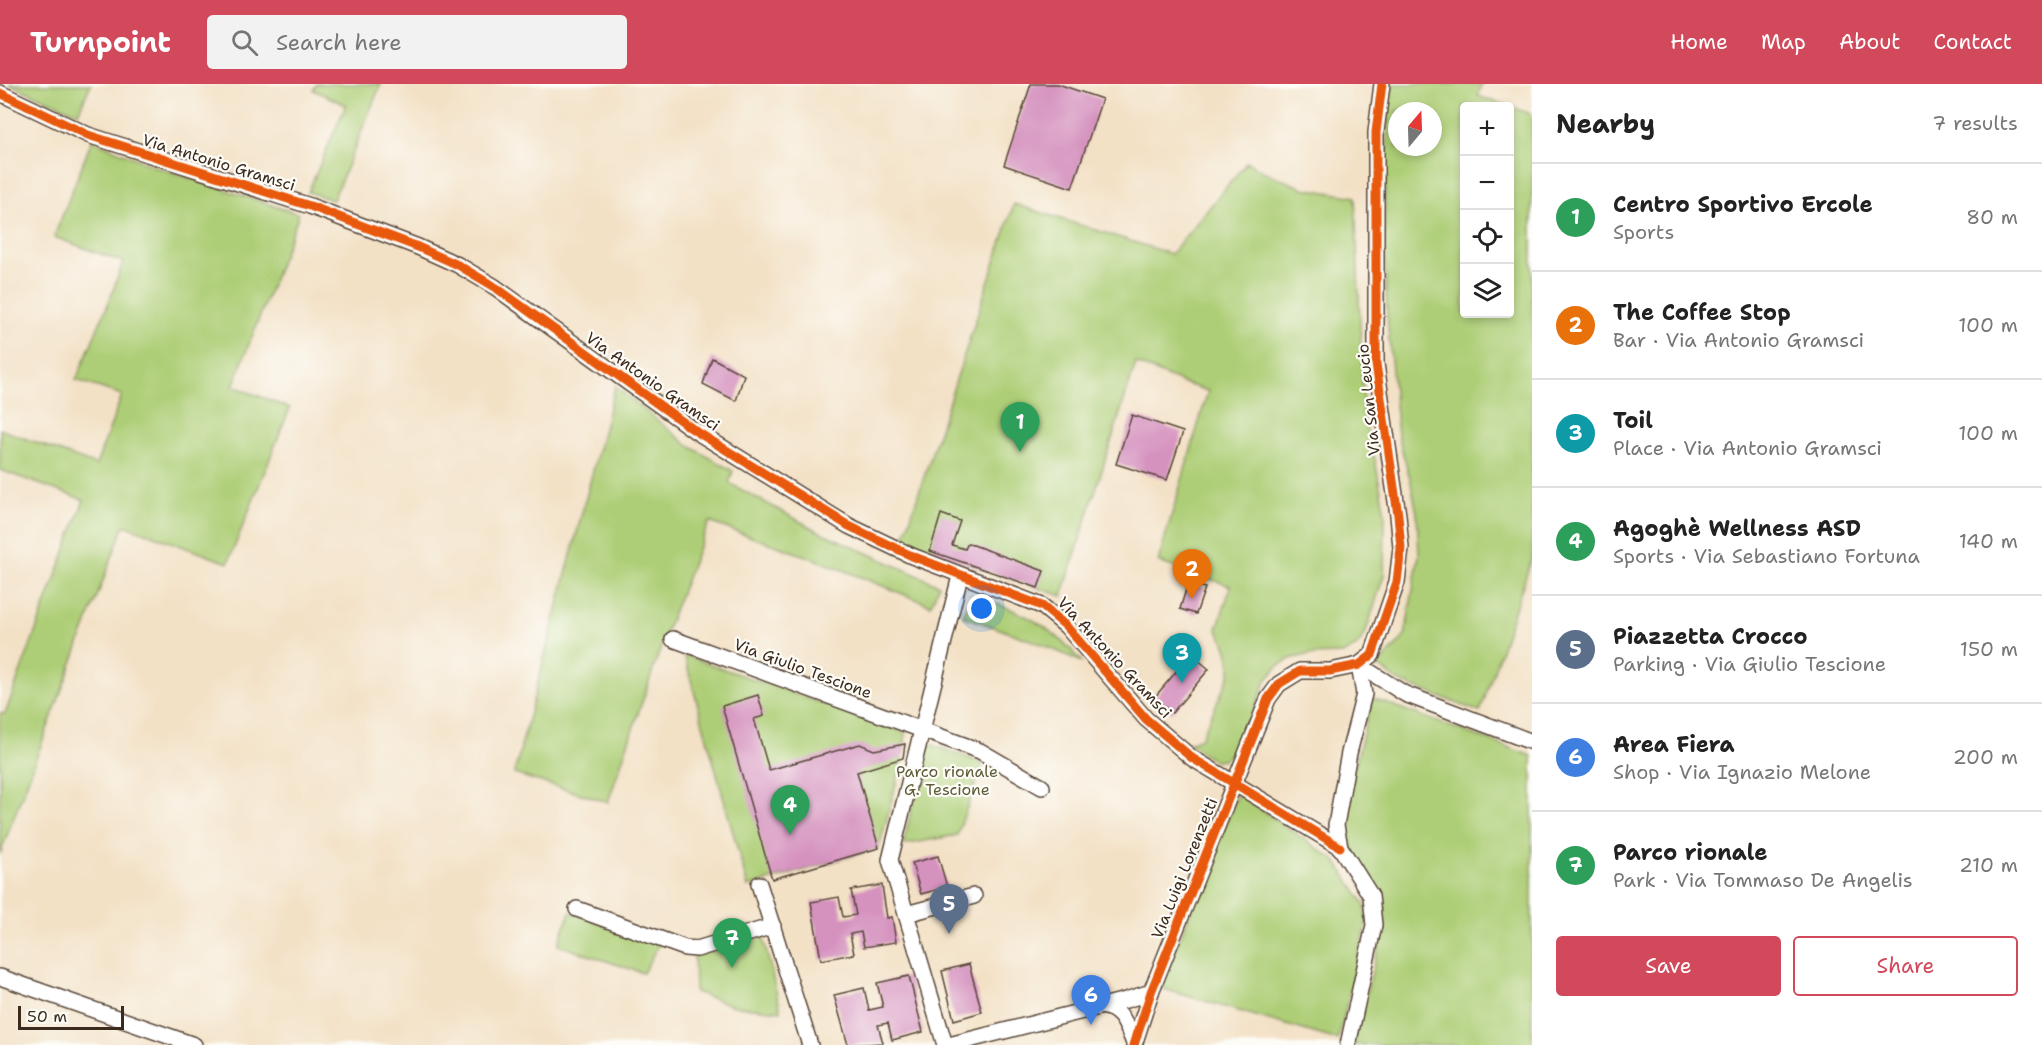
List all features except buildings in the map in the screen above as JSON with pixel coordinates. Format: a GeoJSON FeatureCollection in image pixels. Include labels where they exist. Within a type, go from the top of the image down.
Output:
{"type":"FeatureCollection","features":[{"type":"Feature","properties":{"kind":"street","name":"Via San Leucio"},"geometry":{"type":"LineString","coordinates":[[1359,665],[1372,655],[1380,634],[1397,582],[1401,548],[1376,364],[1376,132],[1382,84]]}},
{"type":"Feature","properties":{"kind":"street","name":"Via Antonio Gramsci"},"geometry":{"type":"LineString","coordinates":[[0,93],[88,135],[310,206],[418,247],[458,265],[495,287],[694,430],[849,526],[960,576],[1042,606],[1066,626],[1146,719],[1192,758],[1340,847]]}},
{"type":"Feature","properties":{"kind":"street"},"geometry":{"type":"LineString","coordinates":[[960,576],[890,860],[947,1045],[1151,992]]}},
{"type":"Feature","properties":{"kind":"street","name":"Via Giulio Tescione"},"geometry":{"type":"LineString","coordinates":[[673,639],[981,751],[1042,787]]}},
{"type":"Feature","properties":{"kind":"street"},"geometry":{"type":"LineString","coordinates":[[1359,665],[1405,694],[1532,742]]}},
{"type":"Feature","properties":{"kind":"street"},"geometry":{"type":"LineString","coordinates":[[1348,1045],[1369,950],[1374,912],[1371,896],[1340,847],[1336,825],[1349,753],[1364,694],[1359,665]]}},
{"type":"Feature","properties":{"kind":"street","name":"Via Luigi Lorenzetti"},"geometry":{"type":"LineString","coordinates":[[1134,1044],[1151,992],[1268,699],[1280,684],[1300,671],[1330,671],[1359,665]]}},
{"type":"Feature","properties":{"kind":"street"},"geometry":{"type":"LineString","coordinates":[[759,884],[810,1045]]}},
{"type":"Feature","properties":{"kind":"street"},"geometry":{"type":"LineString","coordinates":[[906,914],[974,896]]}},
{"type":"Feature","properties":{"kind":"street"},"geometry":{"type":"LineString","coordinates":[[577,909],[685,948],[697,949],[773,926]]}},
{"type":"Feature","properties":{"kind":"street"},"geometry":{"type":"LineString","coordinates":[[0,977],[194,1045]]}},
{"type":"Feature","properties":{"kind":"street"},"geometry":{"type":"LineString","coordinates":[[1101,1006],[1111,1007],[1120,1015],[1134,1044]]}},
{"type":"Feature","properties":{"kind":"green space"},"geometry":{"type":"Polygon","coordinates":[[[9,84],[91,84],[78,113],[9,84]]]}},
{"type":"Feature","properties":{"kind":"green space"},"geometry":{"type":"Polygon","coordinates":[[[316,84],[381,84],[333,200],[308,192],[346,105],[313,90],[316,84]]]}},
{"type":"Feature","properties":{"kind":"green space"},"geometry":{"type":"Polygon","coordinates":[[[1392,84],[1482,84],[1478,96],[1496,102],[1460,102],[1460,318],[1514,318],[1514,108],[1532,114],[1532,558],[1480,712],[1398,681],[1378,666],[1405,636],[1419,555],[1417,513],[1398,436],[1387,316],[1384,225],[1388,121],[1388,156],[1442,156],[1442,102],[1390,102],[1392,84]]]}},
{"type":"Feature","properties":{"kind":"green space"},"geometry":{"type":"Polygon","coordinates":[[[92,140],[156,167],[299,214],[233,386],[290,408],[228,563],[124,525],[0,854],[0,713],[5,714],[84,500],[0,470],[0,429],[96,465],[122,395],[76,380],[123,262],[54,237],[92,140]]]}},
{"type":"Feature","properties":{"kind":"green space"},"geometry":{"type":"Polygon","coordinates":[[[1247,162],[1264,172],[1303,188],[1355,197],[1364,420],[1375,460],[1385,514],[1384,575],[1365,635],[1357,646],[1342,654],[1306,655],[1290,659],[1279,665],[1267,679],[1237,751],[1224,759],[1214,761],[1189,743],[1201,738],[1230,674],[1227,651],[1217,629],[1231,586],[1158,562],[1208,391],[1136,363],[1062,596],[903,541],[1014,204],[1171,254],[1247,162]]]}},
{"type":"Feature","properties":{"kind":"green space"},"geometry":{"type":"Polygon","coordinates":[[[615,386],[689,446],[733,471],[729,483],[818,531],[939,585],[931,605],[817,560],[709,522],[668,626],[608,802],[514,774],[615,386]]]}},
{"type":"Feature","properties":{"kind":"green space"},"geometry":{"type":"Polygon","coordinates":[[[971,595],[1018,612],[1032,620],[1058,637],[1082,662],[1036,642],[963,616],[971,595]]]}},
{"type":"Feature","properties":{"kind":"green space"},"geometry":{"type":"Polygon","coordinates":[[[684,655],[906,733],[903,758],[879,848],[748,887],[684,655]]]}},
{"type":"Feature","properties":{"kind":"green space"},"geometry":{"type":"Polygon","coordinates":[[[1372,698],[1532,756],[1532,1045],[1353,1045],[1384,926],[1381,897],[1346,837],[1351,782],[1372,698]]]}},
{"type":"Feature","properties":{"kind":"green space","name":"Parco rionale G. Tescione"},"geometry":{"type":"Polygon","coordinates":[[[927,743],[983,763],[957,835],[903,845],[927,743]]]}},
{"type":"Feature","properties":{"kind":"green space"},"geometry":{"type":"Polygon","coordinates":[[[1238,794],[1336,861],[1365,905],[1367,923],[1338,1040],[1160,988],[1238,794]]]}},
{"type":"Feature","properties":{"kind":"green space"},"geometry":{"type":"Polygon","coordinates":[[[570,912],[659,944],[643,973],[558,945],[570,912]]]}},
{"type":"Feature","properties":{"kind":"green space"},"geometry":{"type":"Polygon","coordinates":[[[763,937],[781,1011],[734,1006],[695,992],[694,956],[763,937]]]}},
{"type":"Feature","properties":{"kind":"cycle path"},"geometry":{"type":"LineString","coordinates":[[1134,1045],[1151,992],[1268,699],[1279,684],[1300,671],[1330,671],[1359,665],[1372,655],[1397,582],[1401,548],[1398,515],[1376,364],[1376,132],[1382,84]]}},
{"type":"Feature","properties":{"kind":"cycle path"},"geometry":{"type":"LineString","coordinates":[[0,93],[88,135],[310,206],[418,247],[458,265],[495,287],[694,430],[849,526],[912,556],[1042,606],[1066,626],[1146,719],[1192,758],[1340,847]]}},
{"type":"Feature","properties":{"kind":"place","name":"Centro Sportivo Ercole"},"geometry":{"type":"Point","coordinates":[1020,452]}},
{"type":"Feature","properties":{"kind":"place","name":"The Coffee Stop"},"geometry":{"type":"Point","coordinates":[1192,599]}},
{"type":"Feature","properties":{"kind":"place","name":"Toil"},"geometry":{"type":"Point","coordinates":[1182,683]}},
{"type":"Feature","properties":{"kind":"place","name":"Agoghè Wellness ASD"},"geometry":{"type":"Point","coordinates":[790,835]}},
{"type":"Feature","properties":{"kind":"place","name":"Piazzetta Crocco"},"geometry":{"type":"Point","coordinates":[949,934]}},
{"type":"Feature","properties":{"kind":"place","name":"Parco rionale"},"geometry":{"type":"Point","coordinates":[732,968]}},
{"type":"Feature","properties":{"kind":"place","name":"Area Fiera"},"geometry":{"type":"Point","coordinates":[1091,1025]}}]}
